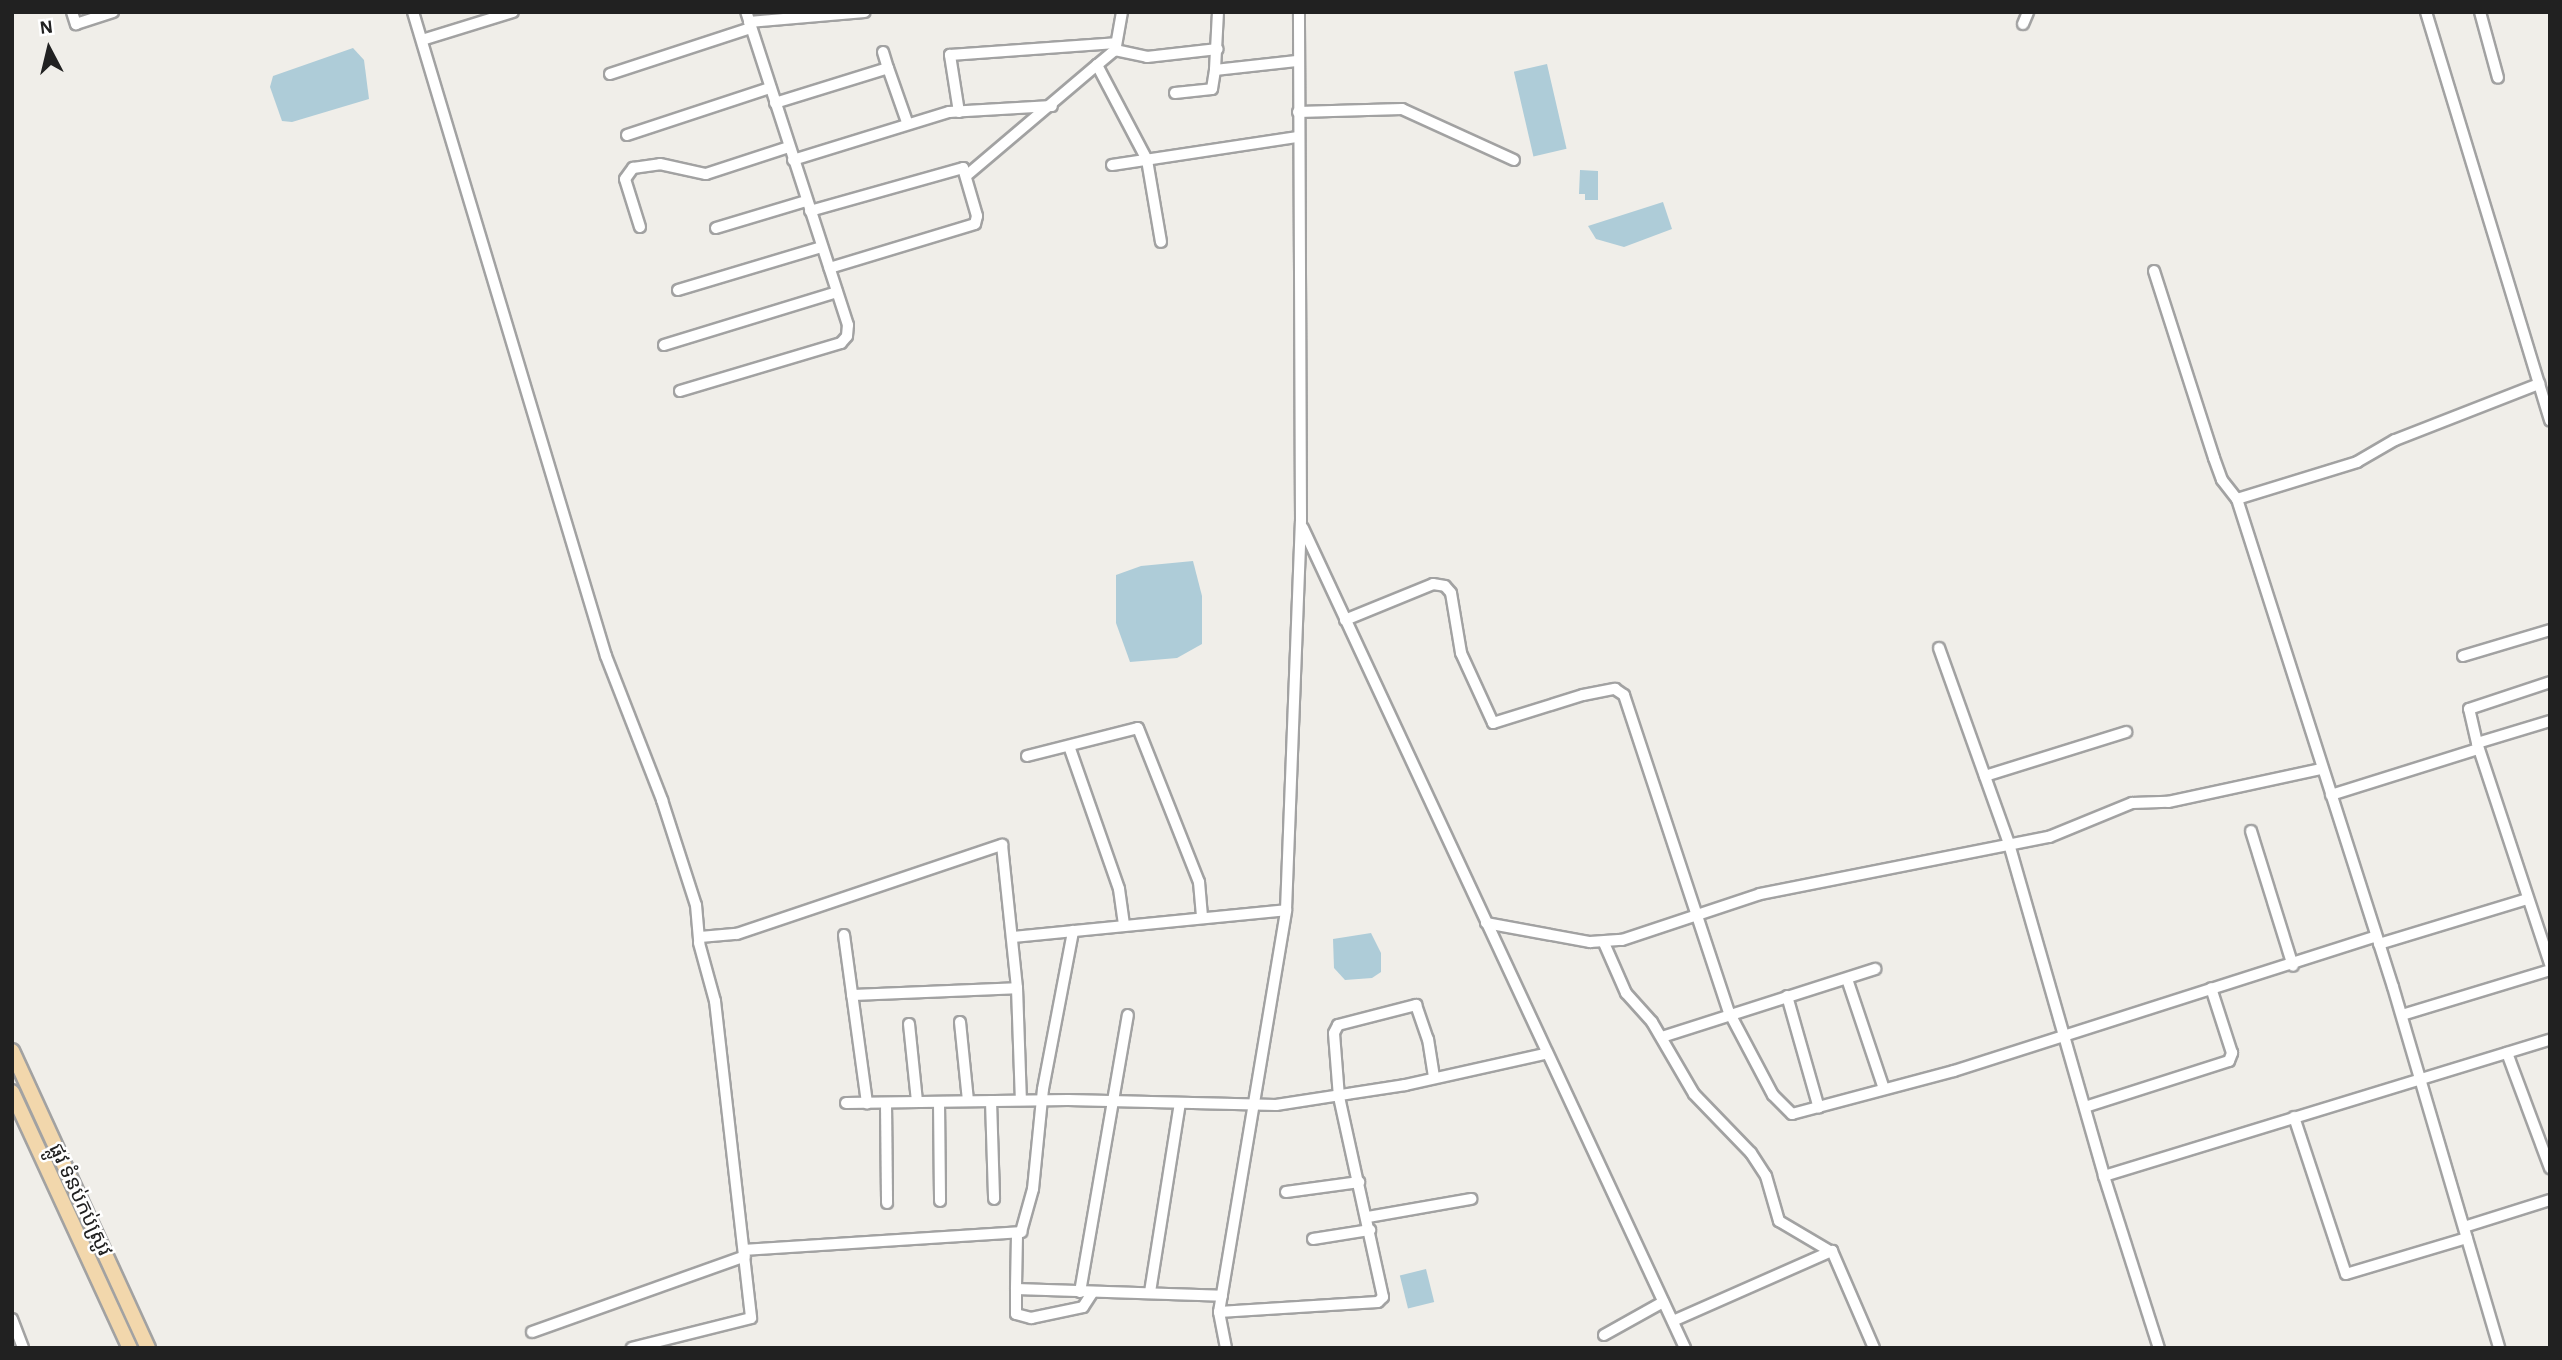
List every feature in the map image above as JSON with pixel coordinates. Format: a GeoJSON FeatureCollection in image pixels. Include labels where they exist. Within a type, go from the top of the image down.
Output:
{"type":"FeatureCollection","features":[{"type":"Feature","properties":{"kind":"main road","name":"ផ្លូវ ទំនប់កប់ស្រូវ"},"geometry":{"type":"LineString","coordinates":[[12,1051],[148,1348]]}},
{"type":"Feature","properties":{"kind":"main road","name":"ផ្លូវ ទំនប់កប់ស្រូវ"},"geometry":{"type":"LineString","coordinates":[[12,1092],[130,1348]]}},
{"type":"Feature","properties":{"kind":"street"},"geometry":{"type":"LineString","coordinates":[[72,12],[76,24],[113,12]]}},
{"type":"Feature","properties":{"kind":"street"},"geometry":{"type":"LineString","coordinates":[[413,12],[606,656],[662,800],[696,905],[700,937],[715,1001],[751,1318],[654,1345],[632,1348]]}},
{"type":"Feature","properties":{"kind":"street"},"geometry":{"type":"LineString","coordinates":[[422,40],[513,12]]}},
{"type":"Feature","properties":{"kind":"street"},"geometry":{"type":"LineString","coordinates":[[610,74],[749,21],[865,12]]}},
{"type":"Feature","properties":{"kind":"street"},"geometry":{"type":"LineString","coordinates":[[965,176],[1052,106],[1115,47],[1122,12]]}},
{"type":"Feature","properties":{"kind":"street"},"geometry":{"type":"LineString","coordinates":[[1175,93],[1212,89],[1218,49],[1218,12]]}},
{"type":"Feature","properties":{"kind":"street"},"geometry":{"type":"LineString","coordinates":[[1226,1348],[1219,1312],[1256,1105],[1286,910],[1301,521],[1297,61],[1299,12]]}},
{"type":"Feature","properties":{"kind":"street"},"geometry":{"type":"LineString","coordinates":[[2023,24],[2028,12]]}},
{"type":"Feature","properties":{"kind":"street"},"geometry":{"type":"LineString","coordinates":[[2426,12],[2550,421]]}},
{"type":"Feature","properties":{"kind":"street"},"geometry":{"type":"LineString","coordinates":[[2480,12],[2498,79]]}},
{"type":"Feature","properties":{"kind":"street"},"geometry":{"type":"LineString","coordinates":[[680,391],[841,343],[848,325],[749,21]]}},
{"type":"Feature","properties":{"kind":"street"},"geometry":{"type":"LineString","coordinates":[[959,112],[950,55],[1115,47],[1147,57],[1218,49]]}},
{"type":"Feature","properties":{"kind":"street"},"geometry":{"type":"LineString","coordinates":[[883,52],[907,122]]}},
{"type":"Feature","properties":{"kind":"street"},"geometry":{"type":"LineString","coordinates":[[1215,70],[1297,61]]}},
{"type":"Feature","properties":{"kind":"street"},"geometry":{"type":"LineString","coordinates":[[1097,65],[1147,160],[1161,242]]}},
{"type":"Feature","properties":{"kind":"street"},"geometry":{"type":"LineString","coordinates":[[775,103],[888,68]]}},
{"type":"Feature","properties":{"kind":"street"},"geometry":{"type":"LineString","coordinates":[[627,135],[770,88]]}},
{"type":"Feature","properties":{"kind":"street"},"geometry":{"type":"LineString","coordinates":[[793,160],[907,122],[959,112],[1052,106]]}},
{"type":"Feature","properties":{"kind":"street"},"geometry":{"type":"LineString","coordinates":[[1298,112],[1402,109],[1514,160]]}},
{"type":"Feature","properties":{"kind":"street"},"geometry":{"type":"LineString","coordinates":[[1112,165],[1298,137]]}},
{"type":"Feature","properties":{"kind":"street"},"geometry":{"type":"LineString","coordinates":[[640,227],[625,178],[633,169],[660,164],[706,174],[789,147]]}},
{"type":"Feature","properties":{"kind":"street"},"geometry":{"type":"LineString","coordinates":[[716,229],[961,166],[977,216],[975,224],[829,268]]}},
{"type":"Feature","properties":{"kind":"street"},"geometry":{"type":"LineString","coordinates":[[678,290],[821,247]]}},
{"type":"Feature","properties":{"kind":"street"},"geometry":{"type":"LineString","coordinates":[[2154,271],[2218,469],[2237,499],[2321,769],[2402,1015],[2500,1348]]}},
{"type":"Feature","properties":{"kind":"street"},"geometry":{"type":"LineString","coordinates":[[664,345],[837,292]]}},
{"type":"Feature","properties":{"kind":"street"},"geometry":{"type":"LineString","coordinates":[[2237,499],[2357,462],[2395,440],[2539,384]]}},
{"type":"Feature","properties":{"kind":"street"},"geometry":{"type":"LineString","coordinates":[[1301,521],[1545,1054],[1685,1348]]}},
{"type":"Feature","properties":{"kind":"street"},"geometry":{"type":"LineString","coordinates":[[1345,620],[1433,584],[1445,586],[1451,593],[1461,653],[1486,715],[1493,723],[1584,695],[1615,689],[1624,695],[1694,916],[1729,1012],[1783,1108],[1797,1114],[1884,1090],[2211,988],[2527,899]]}},
{"type":"Feature","properties":{"kind":"street"},"geometry":{"type":"LineString","coordinates":[[2463,656],[2550,630]]}},
{"type":"Feature","properties":{"kind":"street"},"geometry":{"type":"LineString","coordinates":[[1939,648],[2009,844],[2104,1176],[2159,1348]]}},
{"type":"Feature","properties":{"kind":"street"},"geometry":{"type":"LineString","coordinates":[[2550,682],[2469,709],[2477,746],[2550,964]]}},
{"type":"Feature","properties":{"kind":"street"},"geometry":{"type":"LineString","coordinates":[[2331,795],[2550,721]]}},
{"type":"Feature","properties":{"kind":"street"},"geometry":{"type":"LineString","coordinates":[[1027,756],[1138,728],[1199,882],[1202,918]]}},
{"type":"Feature","properties":{"kind":"street"},"geometry":{"type":"LineString","coordinates":[[1985,776],[2126,732]]}},
{"type":"Feature","properties":{"kind":"street"},"geometry":{"type":"LineString","coordinates":[[1069,746],[1119,889],[1124,926]]}},
{"type":"Feature","properties":{"kind":"street"},"geometry":{"type":"LineString","coordinates":[[1486,923],[1604,943],[1840,875],[2057,835],[2132,803],[2168,802],[2321,769]]}},
{"type":"Feature","properties":{"kind":"street"},"geometry":{"type":"LineString","coordinates":[[2251,831],[2293,966]]}},
{"type":"Feature","properties":{"kind":"street"},"geometry":{"type":"LineString","coordinates":[[700,937],[737,934],[1002,845],[1017,988],[1021,1100]]}},
{"type":"Feature","properties":{"kind":"street"},"geometry":{"type":"LineString","coordinates":[[1013,937],[1286,910]]}},
{"type":"Feature","properties":{"kind":"street"},"geometry":{"type":"LineString","coordinates":[[532,1332],[744,1253],[1017,1235],[1024,1229],[1033,1189],[1042,1100],[1073,931]]}},
{"type":"Feature","properties":{"kind":"street"},"geometry":{"type":"LineString","coordinates":[[844,935],[867,1103]]}},
{"type":"Feature","properties":{"kind":"street"},"geometry":{"type":"LineString","coordinates":[[1604,943],[1626,993],[1662,1037],[1694,1094],[1751,1153],[1766,1176],[1779,1221],[1836,1254],[1874,1348]]}},
{"type":"Feature","properties":{"kind":"street"},"geometry":{"type":"LineString","coordinates":[[1662,1037],[1729,1012],[1875,969]]}},
{"type":"Feature","properties":{"kind":"street"},"geometry":{"type":"LineString","coordinates":[[2402,1015],[2550,970]]}},
{"type":"Feature","properties":{"kind":"street"},"geometry":{"type":"LineString","coordinates":[[1847,979],[1884,1090]]}},
{"type":"Feature","properties":{"kind":"street"},"geometry":{"type":"LineString","coordinates":[[852,995],[1017,988]]}},
{"type":"Feature","properties":{"kind":"street"},"geometry":{"type":"LineString","coordinates":[[2085,1107],[2229,1061],[2232,1053],[2211,988]]}},
{"type":"Feature","properties":{"kind":"street"},"geometry":{"type":"LineString","coordinates":[[1787,996],[1819,1108]]}},
{"type":"Feature","properties":{"kind":"street"},"geometry":{"type":"LineString","coordinates":[[1219,1312],[1378,1302],[1383,1297],[1360,1182],[1339,1097],[1334,1046],[1338,1025],[1402,1006],[1416,1005],[1422,1014],[1434,1078]]}},
{"type":"Feature","properties":{"kind":"street"},"geometry":{"type":"LineString","coordinates":[[1080,1292],[1128,1015]]}},
{"type":"Feature","properties":{"kind":"street"},"geometry":{"type":"LineString","coordinates":[[960,1022],[968,1101]]}},
{"type":"Feature","properties":{"kind":"street"},"geometry":{"type":"LineString","coordinates":[[909,1024],[917,1102]]}},
{"type":"Feature","properties":{"kind":"street"},"geometry":{"type":"LineString","coordinates":[[2104,1176],[2550,1040]]}},
{"type":"Feature","properties":{"kind":"street"},"geometry":{"type":"LineString","coordinates":[[2507,1053],[2550,1168]]}},
{"type":"Feature","properties":{"kind":"street"},"geometry":{"type":"LineString","coordinates":[[846,1103],[1042,1100],[1256,1105],[1339,1097],[1545,1054]]}},
{"type":"Feature","properties":{"kind":"street"},"geometry":{"type":"LineString","coordinates":[[991,1101],[994,1199]]}},
{"type":"Feature","properties":{"kind":"street"},"geometry":{"type":"LineString","coordinates":[[939,1102],[940,1201]]}},
{"type":"Feature","properties":{"kind":"street"},"geometry":{"type":"LineString","coordinates":[[886,1103],[887,1203]]}},
{"type":"Feature","properties":{"kind":"street"},"geometry":{"type":"LineString","coordinates":[[1150,1292],[1180,1103]]}},
{"type":"Feature","properties":{"kind":"street"},"geometry":{"type":"LineString","coordinates":[[2294,1117],[2346,1274],[2467,1238]]}},
{"type":"Feature","properties":{"kind":"street"},"geometry":{"type":"LineString","coordinates":[[1286,1192],[1360,1182]]}},
{"type":"Feature","properties":{"kind":"street"},"geometry":{"type":"LineString","coordinates":[[1367,1217],[1471,1199]]}},
{"type":"Feature","properties":{"kind":"street"},"geometry":{"type":"LineString","coordinates":[[2464,1227],[2550,1200]]}},
{"type":"Feature","properties":{"kind":"street"},"geometry":{"type":"LineString","coordinates":[[1313,1240],[1370,1230]]}},
{"type":"Feature","properties":{"kind":"street"},"geometry":{"type":"LineString","coordinates":[[1017,1235],[1016,1314],[1031,1318],[1083,1307],[1092,1293]]}},
{"type":"Feature","properties":{"kind":"street"},"geometry":{"type":"LineString","coordinates":[[1673,1321],[1828,1250]]}},
{"type":"Feature","properties":{"kind":"street"},"geometry":{"type":"LineString","coordinates":[[1016,1289],[1222,1296]]}},
{"type":"Feature","properties":{"kind":"street"},"geometry":{"type":"LineString","coordinates":[[1604,1335],[1663,1303]]}},
{"type":"Feature","properties":{"kind":"street"},"geometry":{"type":"LineString","coordinates":[[13,1324],[23,1348]]}},
{"type":"Feature","properties":{"kind":"water"},"geometry":{"type":"Polygon","coordinates":[[[353,48],[364,60],[369,99],[292,122],[282,121],[270,87],[273,76],[353,48]]]}},
{"type":"Feature","properties":{"kind":"water"},"geometry":{"type":"Polygon","coordinates":[[[1547,64],[1567,149],[1533,156],[1514,72],[1547,64]]]}},
{"type":"Feature","properties":{"kind":"water"},"geometry":{"type":"Polygon","coordinates":[[[1580,170],[1598,171],[1598,200],[1585,200],[1585,194],[1579,194],[1580,170]]]}},
{"type":"Feature","properties":{"kind":"water"},"geometry":{"type":"Polygon","coordinates":[[[1663,202],[1672,229],[1624,247],[1596,239],[1588,226],[1663,202]]]}},
{"type":"Feature","properties":{"kind":"water"},"geometry":{"type":"Polygon","coordinates":[[[1193,561],[1202,596],[1202,644],[1177,658],[1130,662],[1116,623],[1116,575],[1141,566],[1193,561]]]}},
{"type":"Feature","properties":{"kind":"water"},"geometry":{"type":"Polygon","coordinates":[[[1371,933],[1381,953],[1381,972],[1372,978],[1345,980],[1334,968],[1333,939],[1371,933]]]}},
{"type":"Feature","properties":{"kind":"water"},"geometry":{"type":"Polygon","coordinates":[[[1426,1269],[1434,1302],[1408,1309],[1400,1276],[1426,1269]]]}}]}
